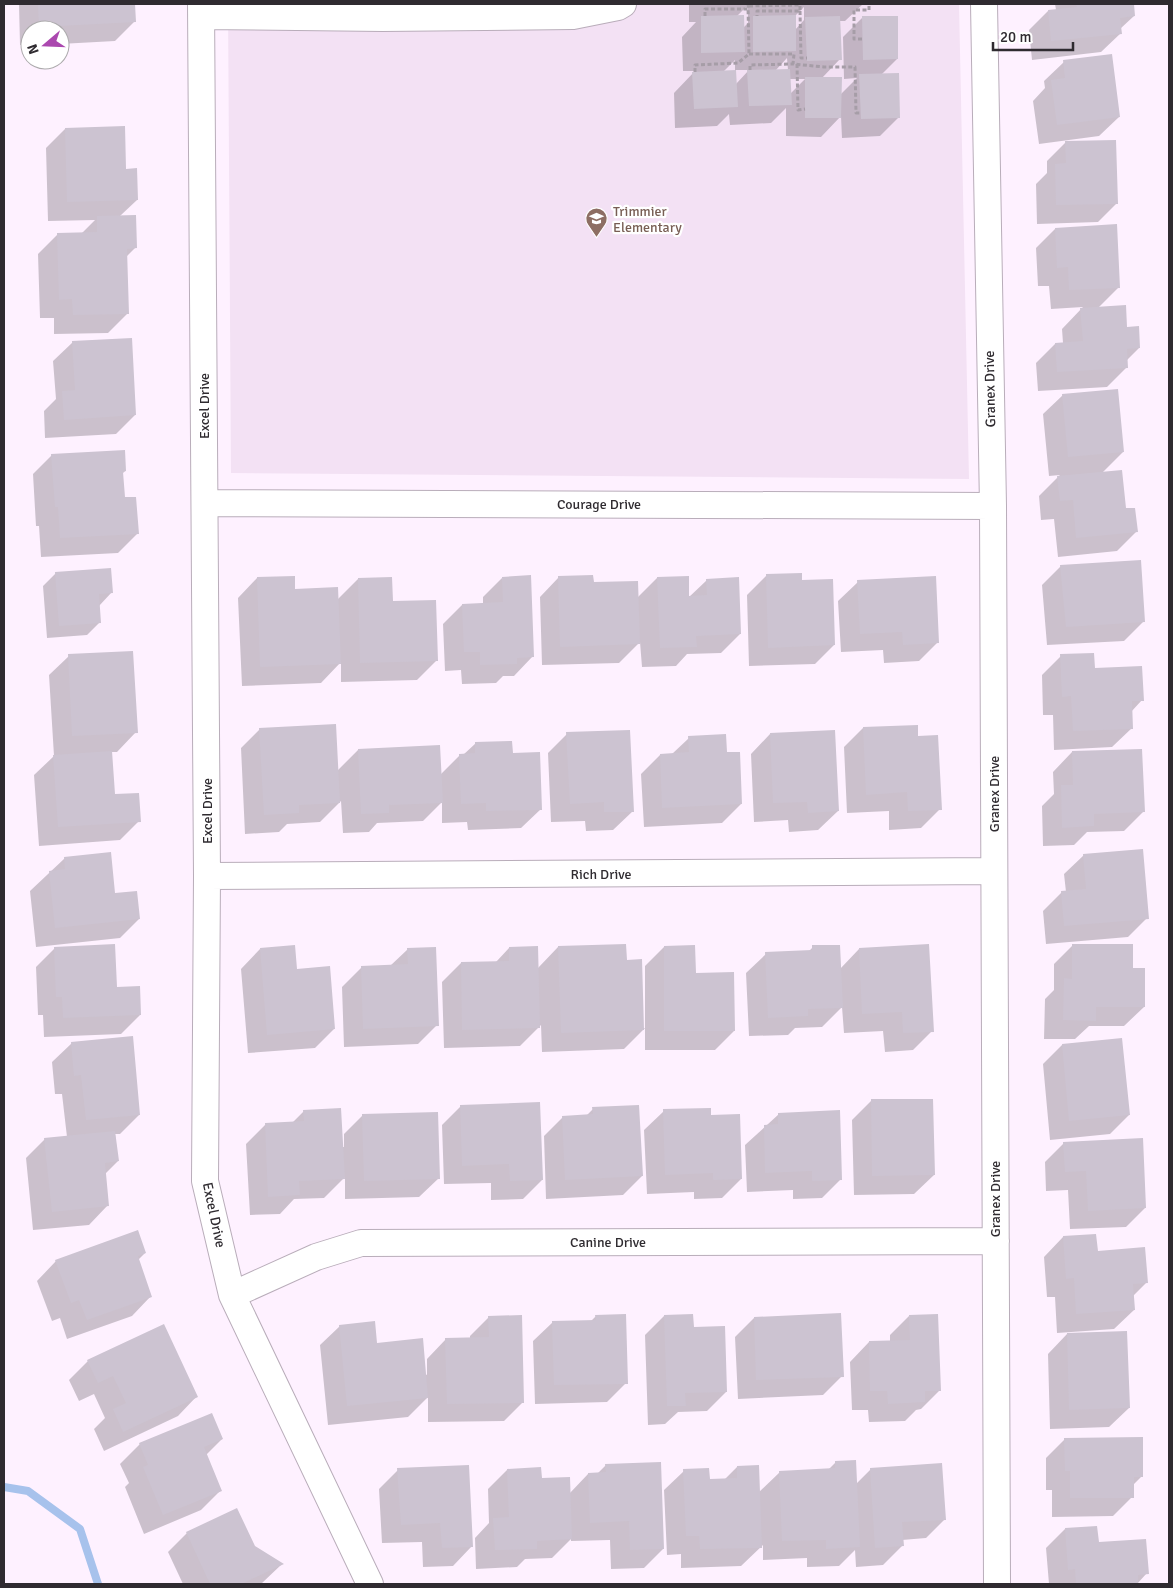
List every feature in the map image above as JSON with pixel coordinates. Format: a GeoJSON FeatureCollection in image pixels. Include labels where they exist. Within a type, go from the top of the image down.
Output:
{"type":"FeatureCollection","features":[{"type":"Feature","properties":{"kind":"street"},"geometry":{"type":"LineString","coordinates":[[202,10],[383,18],[573,16],[618,7],[623,4]]}},
{"type":"Feature","properties":{"kind":"street","name":"Granex Drive"},"geometry":{"type":"LineString","coordinates":[[984,4],[992,506],[997,1584]]}},
{"type":"Feature","properties":{"kind":"street","name":"Excel Drive"},"geometry":{"type":"LineString","coordinates":[[202,10],[208,876],[206,1181],[232,1296],[370,1584]]}},
{"type":"Feature","properties":{"kind":"street","name":"Courage Drive"},"geometry":{"type":"LineString","coordinates":[[205,503],[992,506]]}},
{"type":"Feature","properties":{"kind":"street","name":"Rich Drive"},"geometry":{"type":"LineString","coordinates":[[208,876],[994,872]]}},
{"type":"Feature","properties":{"kind":"street","name":"Canine Drive"},"geometry":{"type":"LineString","coordinates":[[232,1296],[316,1257],[361,1243],[996,1241]]}},
{"type":"Feature","properties":{"kind":"path"},"geometry":{"type":"LineString","coordinates":[[749,54],[748,8],[752,4]]}},
{"type":"Feature","properties":{"kind":"path"},"geometry":{"type":"LineString","coordinates":[[862,39],[854,39],[854,10],[869,10],[869,4]]}},
{"type":"Feature","properties":{"kind":"path"},"geometry":{"type":"LineString","coordinates":[[705,16],[705,9],[800,6],[801,58],[807,58]]}},
{"type":"Feature","properties":{"kind":"path"},"geometry":{"type":"LineString","coordinates":[[757,16],[757,11],[800,11]]}},
{"type":"Feature","properties":{"kind":"path"},"geometry":{"type":"LineString","coordinates":[[695,72],[694,64],[738,63],[749,54],[794,54],[798,110],[805,110]]}},
{"type":"Feature","properties":{"kind":"path"},"geometry":{"type":"LineString","coordinates":[[750,70],[750,65],[795,64],[824,67],[855,67],[856,113],[861,113]]}},
{"type":"Feature","properties":{"kind":"shaded area","name":"Trimmier Elementary"},"geometry":{"type":"Polygon","coordinates":[[[228,4],[959,4],[969,479],[231,473],[228,4]]]}},
{"type":"Feature","properties":{"kind":"building"},"geometry":{"type":"Polygon","coordinates":[[[38,4],[135,4],[136,22],[70,25],[70,20],[39,20],[38,4]]]}},
{"type":"Feature","properties":{"kind":"building"},"geometry":{"type":"Polygon","coordinates":[[[1076,4],[1134,4],[1135,16],[1120,18],[1122,34],[1051,41],[1048,10],[1077,7],[1076,4]]]}},
{"type":"Feature","properties":{"kind":"building"},"geometry":{"type":"Polygon","coordinates":[[[744,15],[745,52],[701,53],[701,16],[744,15]]]}},
{"type":"Feature","properties":{"kind":"building"},"geometry":{"type":"Polygon","coordinates":[[[796,15],[796,51],[753,52],[753,16],[796,15]]]}},
{"type":"Feature","properties":{"kind":"building"},"geometry":{"type":"Polygon","coordinates":[[[840,16],[842,60],[807,61],[805,17],[840,16]]]}},
{"type":"Feature","properties":{"kind":"building"},"geometry":{"type":"Polygon","coordinates":[[[862,16],[898,16],[898,59],[863,60],[862,16]]]}},
{"type":"Feature","properties":{"kind":"building"},"geometry":{"type":"Polygon","coordinates":[[[1112,54],[1120,117],[1057,125],[1051,80],[1065,78],[1063,60],[1112,54]]]}},
{"type":"Feature","properties":{"kind":"building"},"geometry":{"type":"Polygon","coordinates":[[[790,69],[792,105],[749,106],[747,70],[790,69]]]}},
{"type":"Feature","properties":{"kind":"building"},"geometry":{"type":"Polygon","coordinates":[[[736,70],[738,107],[694,109],[692,72],[736,70]]]}},
{"type":"Feature","properties":{"kind":"building"},"geometry":{"type":"Polygon","coordinates":[[[899,73],[900,118],[861,119],[859,74],[899,73]]]}},
{"type":"Feature","properties":{"kind":"building"},"geometry":{"type":"Polygon","coordinates":[[[805,77],[842,77],[841,118],[805,118],[805,77]]]}},
{"type":"Feature","properties":{"kind":"building"},"geometry":{"type":"Polygon","coordinates":[[[125,126],[126,169],[137,168],[138,200],[67,202],[65,128],[125,126]]]}},
{"type":"Feature","properties":{"kind":"building"},"geometry":{"type":"Polygon","coordinates":[[[1116,140],[1118,204],[1056,205],[1055,164],[1066,163],[1065,141],[1116,140]]]}},
{"type":"Feature","properties":{"kind":"building"},"geometry":{"type":"Polygon","coordinates":[[[136,215],[137,248],[127,249],[129,314],[73,315],[72,299],[59,300],[57,233],[97,232],[97,216],[136,215]]]}},
{"type":"Feature","properties":{"kind":"building"},"geometry":{"type":"Polygon","coordinates":[[[1117,224],[1120,288],[1069,290],[1068,267],[1057,268],[1055,228],[1117,224]]]}},
{"type":"Feature","properties":{"kind":"building"},"geometry":{"type":"Polygon","coordinates":[[[1126,305],[1127,327],[1139,326],[1140,348],[1127,349],[1128,368],[1057,372],[1055,343],[1083,341],[1080,308],[1126,305]]]}},
{"type":"Feature","properties":{"kind":"building"},"geometry":{"type":"Polygon","coordinates":[[[132,338],[136,415],[64,420],[62,391],[75,390],[72,341],[132,338]]]}},
{"type":"Feature","properties":{"kind":"building"},"geometry":{"type":"Polygon","coordinates":[[[1118,389],[1124,452],[1068,457],[1062,394],[1118,389]]]}},
{"type":"Feature","properties":{"kind":"building"},"geometry":{"type":"Polygon","coordinates":[[[125,450],[126,471],[123,472],[125,497],[136,497],[139,534],[60,538],[58,507],[55,507],[51,454],[125,450]]]}},
{"type":"Feature","properties":{"kind":"building"},"geometry":{"type":"Polygon","coordinates":[[[1122,470],[1126,508],[1135,508],[1138,532],[1076,538],[1073,500],[1060,501],[1057,476],[1122,470]]]}},
{"type":"Feature","properties":{"kind":"building"},"geometry":{"type":"Polygon","coordinates":[[[1141,560],[1145,622],[1066,627],[1060,565],[1141,560]]]}},
{"type":"Feature","properties":{"kind":"building"},"geometry":{"type":"Polygon","coordinates":[[[111,568],[113,593],[99,594],[101,623],[59,626],[55,572],[111,568]]]}},
{"type":"Feature","properties":{"kind":"building"},"geometry":{"type":"Polygon","coordinates":[[[802,573],[802,580],[833,579],[835,645],[768,648],[766,574],[802,573]]]}},
{"type":"Feature","properties":{"kind":"building"},"geometry":{"type":"Polygon","coordinates":[[[531,575],[534,657],[517,658],[517,664],[480,665],[480,652],[464,652],[462,604],[503,602],[502,577],[531,575]]]}},
{"type":"Feature","properties":{"kind":"building"},"geometry":{"type":"Polygon","coordinates":[[[593,575],[594,582],[638,581],[640,644],[560,647],[558,576],[593,575]]]}},
{"type":"Feature","properties":{"kind":"building"},"geometry":{"type":"Polygon","coordinates":[[[295,576],[295,589],[338,587],[341,664],[260,667],[257,577],[295,576]]]}},
{"type":"Feature","properties":{"kind":"building"},"geometry":{"type":"Polygon","coordinates":[[[689,576],[689,596],[707,595],[706,579],[739,577],[741,634],[696,636],[697,647],[660,648],[657,577],[689,576]]]}},
{"type":"Feature","properties":{"kind":"building"},"geometry":{"type":"Polygon","coordinates":[[[936,576],[939,643],[903,645],[902,632],[860,634],[857,580],[936,576]]]}},
{"type":"Feature","properties":{"kind":"building"},"geometry":{"type":"Polygon","coordinates":[[[392,577],[393,601],[436,600],[438,661],[360,663],[358,578],[392,577]]]}},
{"type":"Feature","properties":{"kind":"building"},"geometry":{"type":"Polygon","coordinates":[[[133,651],[138,733],[72,736],[68,654],[133,651]]]}},
{"type":"Feature","properties":{"kind":"building"},"geometry":{"type":"Polygon","coordinates":[[[1094,653],[1095,668],[1142,666],[1144,701],[1132,701],[1133,729],[1073,731],[1071,696],[1062,697],[1060,654],[1094,653]]]}},
{"type":"Feature","properties":{"kind":"building"},"geometry":{"type":"Polygon","coordinates":[[[336,724],[340,803],[299,805],[299,813],[264,815],[259,728],[336,724]]]}},
{"type":"Feature","properties":{"kind":"building"},"geometry":{"type":"Polygon","coordinates":[[[918,725],[918,736],[938,735],[942,810],[908,811],[907,792],[866,795],[863,727],[918,725]]]}},
{"type":"Feature","properties":{"kind":"building"},"geometry":{"type":"Polygon","coordinates":[[[630,730],[634,812],[604,812],[604,802],[570,804],[566,732],[630,730]]]}},
{"type":"Feature","properties":{"kind":"building"},"geometry":{"type":"Polygon","coordinates":[[[835,730],[839,811],[808,813],[807,802],[773,803],[770,733],[835,730]]]}},
{"type":"Feature","properties":{"kind":"building"},"geometry":{"type":"Polygon","coordinates":[[[726,734],[727,752],[740,752],[742,804],[662,808],[660,754],[689,752],[688,736],[726,734]]]}},
{"type":"Feature","properties":{"kind":"building"},"geometry":{"type":"Polygon","coordinates":[[[512,741],[513,753],[540,752],[542,810],[486,811],[486,803],[461,804],[459,754],[475,753],[475,742],[512,741]]]}},
{"type":"Feature","properties":{"kind":"building"},"geometry":{"type":"Polygon","coordinates":[[[440,745],[443,803],[389,805],[389,813],[361,814],[358,749],[440,745]]]}},
{"type":"Feature","properties":{"kind":"building"},"geometry":{"type":"Polygon","coordinates":[[[1142,749],[1145,812],[1094,814],[1094,826],[1062,828],[1061,785],[1073,785],[1072,751],[1142,749]]]}},
{"type":"Feature","properties":{"kind":"building"},"geometry":{"type":"Polygon","coordinates":[[[112,751],[115,794],[139,793],[141,822],[58,827],[53,755],[112,751]]]}},
{"type":"Feature","properties":{"kind":"building"},"geometry":{"type":"Polygon","coordinates":[[[1143,849],[1149,919],[1064,926],[1061,891],[1086,889],[1083,854],[1143,849]]]}},
{"type":"Feature","properties":{"kind":"building"},"geometry":{"type":"Polygon","coordinates":[[[111,852],[115,893],[137,891],[140,919],[55,928],[49,871],[65,869],[64,857],[111,852]]]}},
{"type":"Feature","properties":{"kind":"building"},"geometry":{"type":"Polygon","coordinates":[[[115,944],[117,987],[140,986],[141,1015],[63,1018],[62,997],[56,997],[54,947],[115,944]]]}},
{"type":"Feature","properties":{"kind":"building"},"geometry":{"type":"Polygon","coordinates":[[[626,944],[627,960],[642,959],[644,1030],[561,1033],[558,946],[626,944]]]}},
{"type":"Feature","properties":{"kind":"building"},"geometry":{"type":"Polygon","coordinates":[[[929,944],[934,1032],[903,1033],[902,1012],[862,1014],[859,948],[929,944]]]}},
{"type":"Feature","properties":{"kind":"building"},"geometry":{"type":"Polygon","coordinates":[[[1072,944],[1133,944],[1133,968],[1145,968],[1145,1007],[1096,1007],[1096,1021],[1063,1020],[1064,978],[1072,979],[1072,944]]]}},
{"type":"Feature","properties":{"kind":"building"},"geometry":{"type":"Polygon","coordinates":[[[295,945],[297,969],[330,966],[335,1029],[267,1035],[260,948],[295,945]]]}},
{"type":"Feature","properties":{"kind":"building"},"geometry":{"type":"Polygon","coordinates":[[[695,945],[696,973],[734,972],[735,1031],[664,1031],[664,946],[695,945]]]}},
{"type":"Feature","properties":{"kind":"building"},"geometry":{"type":"Polygon","coordinates":[[[812,945],[840,945],[843,1008],[808,1009],[808,1016],[768,1018],[765,952],[812,950],[812,945]]]}},
{"type":"Feature","properties":{"kind":"building"},"geometry":{"type":"Polygon","coordinates":[[[538,946],[540,1028],[462,1030],[461,962],[509,961],[509,947],[538,946]]]}},
{"type":"Feature","properties":{"kind":"building"},"geometry":{"type":"Polygon","coordinates":[[[436,947],[439,1026],[363,1029],[361,966],[408,964],[407,948],[436,947]]]}},
{"type":"Feature","properties":{"kind":"building"},"geometry":{"type":"Polygon","coordinates":[[[133,1036],[140,1115],[86,1120],[81,1075],[74,1076],[71,1042],[133,1036]]]}},
{"type":"Feature","properties":{"kind":"building"},"geometry":{"type":"Polygon","coordinates":[[[1122,1038],[1130,1115],[1069,1121],[1062,1044],[1122,1038]]]}},
{"type":"Feature","properties":{"kind":"building"},"geometry":{"type":"Polygon","coordinates":[[[871,1099],[933,1099],[935,1175],[872,1176],[871,1099]]]}},
{"type":"Feature","properties":{"kind":"building"},"geometry":{"type":"Polygon","coordinates":[[[540,1102],[543,1180],[510,1181],[509,1164],[462,1166],[460,1105],[540,1102]]]}},
{"type":"Feature","properties":{"kind":"building"},"geometry":{"type":"Polygon","coordinates":[[[639,1105],[643,1176],[565,1180],[562,1116],[593,1114],[592,1107],[639,1105]]]}},
{"type":"Feature","properties":{"kind":"building"},"geometry":{"type":"Polygon","coordinates":[[[341,1108],[345,1179],[299,1181],[300,1195],[268,1197],[265,1123],[304,1121],[303,1110],[341,1108]]]}},
{"type":"Feature","properties":{"kind":"building"},"geometry":{"type":"Polygon","coordinates":[[[711,1108],[711,1115],[740,1114],[742,1179],[713,1180],[713,1173],[665,1175],[663,1109],[711,1108]]]}},
{"type":"Feature","properties":{"kind":"building"},"geometry":{"type":"Polygon","coordinates":[[[840,1110],[842,1180],[812,1181],[812,1171],[765,1173],[764,1125],[778,1124],[778,1113],[840,1110]]]}},
{"type":"Feature","properties":{"kind":"building"},"geometry":{"type":"Polygon","coordinates":[[[438,1112],[440,1179],[364,1181],[362,1114],[438,1112]]]}},
{"type":"Feature","properties":{"kind":"building"},"geometry":{"type":"Polygon","coordinates":[[[115,1131],[119,1161],[105,1163],[109,1206],[52,1212],[44,1138],[115,1131]]]}},
{"type":"Feature","properties":{"kind":"building"},"geometry":{"type":"Polygon","coordinates":[[[1143,1138],[1146,1208],[1088,1211],[1086,1171],[1065,1172],[1063,1142],[1143,1138]]]}},
{"type":"Feature","properties":{"kind":"building"},"geometry":{"type":"Polygon","coordinates":[[[138,1230],[146,1253],[138,1256],[152,1297],[87,1320],[79,1300],[71,1303],[55,1260],[138,1230]]]}},
{"type":"Feature","properties":{"kind":"building"},"geometry":{"type":"Polygon","coordinates":[[[1096,1234],[1098,1251],[1145,1247],[1148,1283],[1133,1284],[1135,1310],[1076,1314],[1074,1278],[1066,1279],[1063,1236],[1096,1234]]]}},
{"type":"Feature","properties":{"kind":"building"},"geometry":{"type":"Polygon","coordinates":[[[841,1313],[844,1377],[756,1380],[754,1317],[841,1313]]]}},
{"type":"Feature","properties":{"kind":"building"},"geometry":{"type":"Polygon","coordinates":[[[626,1314],[628,1384],[554,1385],[552,1321],[596,1320],[595,1315],[626,1314]]]}},
{"type":"Feature","properties":{"kind":"building"},"geometry":{"type":"Polygon","coordinates":[[[693,1314],[694,1327],[725,1326],[727,1392],[685,1393],[686,1406],[667,1406],[664,1315],[693,1314]]]}},
{"type":"Feature","properties":{"kind":"building"},"geometry":{"type":"Polygon","coordinates":[[[938,1314],[941,1391],[925,1391],[925,1402],[888,1404],[887,1391],[870,1391],[869,1341],[910,1340],[909,1315],[938,1314]]]}},
{"type":"Feature","properties":{"kind":"building"},"geometry":{"type":"Polygon","coordinates":[[[522,1315],[524,1403],[447,1404],[445,1338],[489,1337],[488,1316],[522,1315]]]}},
{"type":"Feature","properties":{"kind":"building"},"geometry":{"type":"Polygon","coordinates":[[[375,1321],[377,1343],[423,1338],[428,1398],[347,1406],[339,1325],[375,1321]]]}},
{"type":"Feature","properties":{"kind":"building"},"geometry":{"type":"Polygon","coordinates":[[[164,1324],[198,1397],[123,1432],[113,1409],[126,1403],[113,1376],[98,1383],[87,1360],[164,1324]]]}},
{"type":"Feature","properties":{"kind":"building"},"geometry":{"type":"Polygon","coordinates":[[[1127,1331],[1130,1408],[1069,1410],[1067,1333],[1127,1331]]]}},
{"type":"Feature","properties":{"kind":"building"},"geometry":{"type":"Polygon","coordinates":[[[212,1413],[223,1439],[204,1447],[222,1491],[163,1515],[143,1467],[148,1465],[139,1443],[212,1413]]]}},
{"type":"Feature","properties":{"kind":"building"},"geometry":{"type":"Polygon","coordinates":[[[1143,1437],[1143,1477],[1134,1477],[1134,1498],[1070,1498],[1070,1471],[1065,1471],[1064,1438],[1143,1437]]]}},
{"type":"Feature","properties":{"kind":"building"},"geometry":{"type":"Polygon","coordinates":[[[856,1460],[860,1547],[826,1549],[826,1540],[782,1541],[779,1471],[835,1468],[835,1461],[856,1460]]]}},
{"type":"Feature","properties":{"kind":"building"},"geometry":{"type":"Polygon","coordinates":[[[661,1462],[664,1549],[630,1550],[629,1521],[590,1523],[588,1473],[606,1472],[605,1464],[661,1462]]]}},
{"type":"Feature","properties":{"kind":"building"},"geometry":{"type":"Polygon","coordinates":[[[942,1463],[946,1520],[902,1522],[904,1546],[875,1548],[870,1468],[942,1463]]]}},
{"type":"Feature","properties":{"kind":"building"},"geometry":{"type":"Polygon","coordinates":[[[469,1465],[473,1547],[442,1548],[440,1523],[401,1525],[397,1468],[469,1465]]]}},
{"type":"Feature","properties":{"kind":"building"},"geometry":{"type":"Polygon","coordinates":[[[759,1465],[762,1548],[700,1549],[699,1536],[686,1536],[683,1469],[709,1468],[710,1479],[737,1478],[737,1466],[759,1465]]]}},
{"type":"Feature","properties":{"kind":"building"},"geometry":{"type":"Polygon","coordinates":[[[541,1467],[542,1478],[570,1477],[572,1539],[537,1541],[537,1549],[495,1550],[493,1518],[509,1517],[507,1469],[541,1467]]]}},
{"type":"Feature","properties":{"kind":"building"},"geometry":{"type":"Polygon","coordinates":[[[237,1508],[255,1546],[284,1564],[241,1584],[210,1584],[186,1532],[237,1508]]]}},
{"type":"Feature","properties":{"kind":"building"},"geometry":{"type":"Polygon","coordinates":[[[1097,1526],[1099,1542],[1146,1539],[1149,1574],[1138,1575],[1138,1584],[1076,1584],[1075,1569],[1068,1570],[1065,1528],[1097,1526]]]}},
{"type":"Feature","properties":{"kind":"waterway"},"geometry":{"type":"LineString","coordinates":[[4,1487],[28,1491],[80,1529],[98,1584]]}},
{"type":"Feature","properties":{"kind":"place","name":"Trimmier Elementary"},"geometry":{"type":"Point","coordinates":[597,238]}}]}
